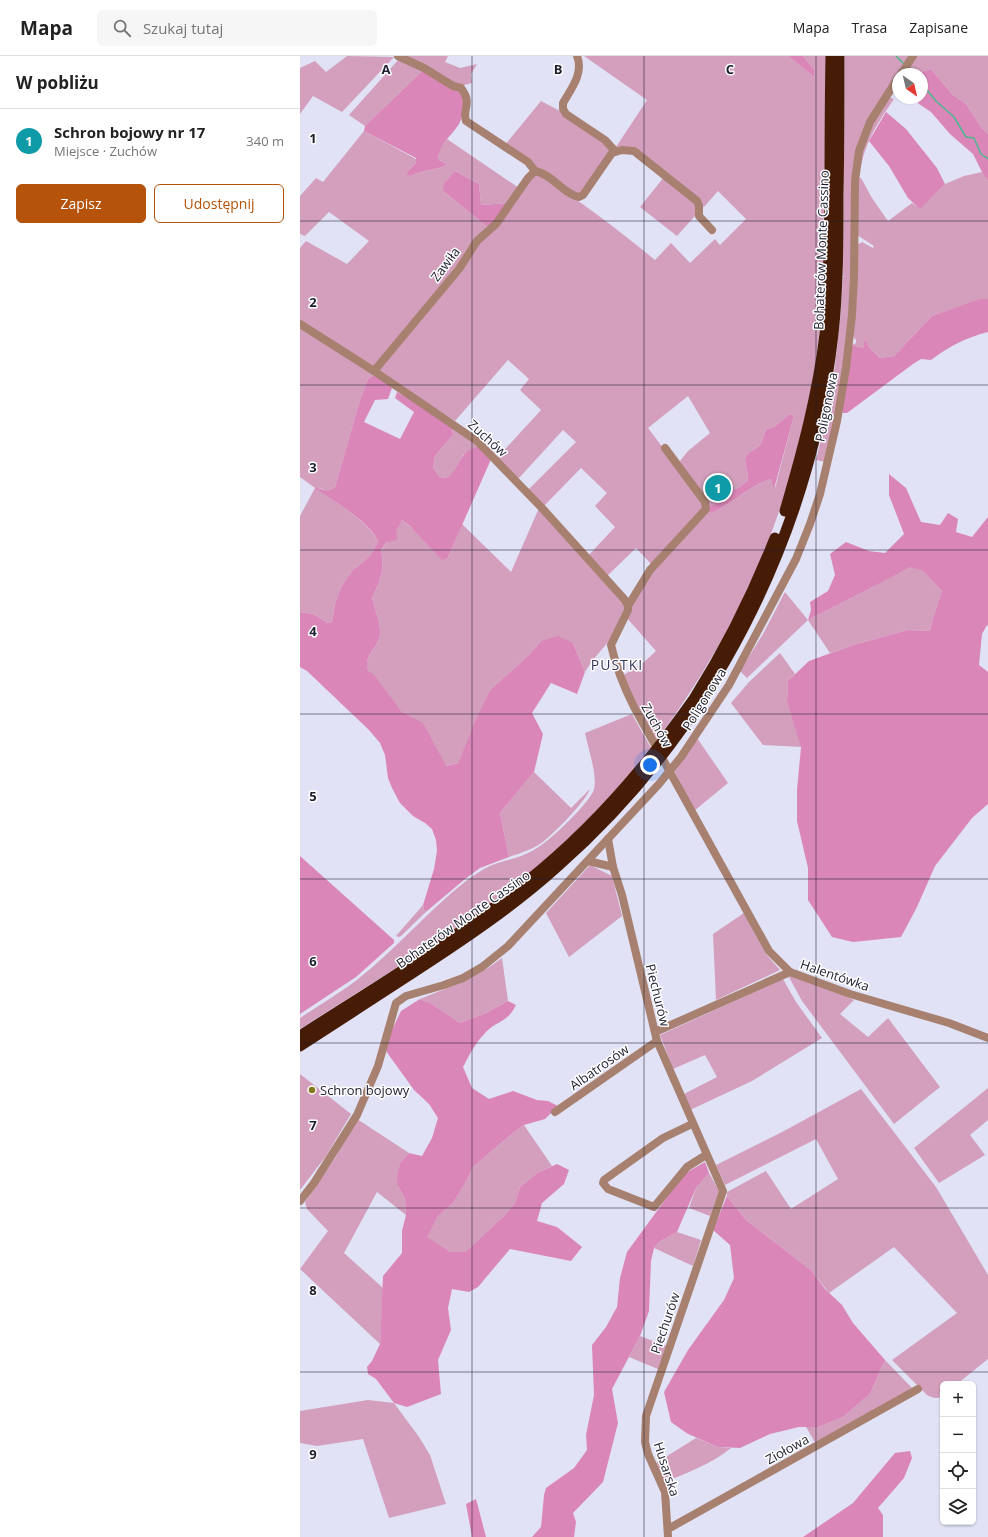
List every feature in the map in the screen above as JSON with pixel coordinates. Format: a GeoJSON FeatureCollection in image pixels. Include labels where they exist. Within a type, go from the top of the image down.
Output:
{"type":"FeatureCollection","features":[{"type":"Feature","properties":{"kind":"highway","name":"Bohaterów Monte Cassino"},"geometry":{"type":"LineString","coordinates":[[300,1036],[436,948],[498,904],[525,884],[578,837],[649,759],[693,700],[722,650],[749,600],[783,518],[798,468],[819,372],[825,333],[829,264],[831,56]]}},
{"type":"Feature","properties":{"kind":"highway","name":"Bohaterów Monte Cassino"},"geometry":{"type":"LineString","coordinates":[[300,1046],[466,938],[530,890],[590,837],[621,806],[656,764],[699,704],[729,655],[756,603],[790,520],[806,472],[827,375],[833,334],[838,265],[839,56]]}},
{"type":"Feature","properties":{"kind":"street"},"geometry":{"type":"LineString","coordinates":[[398,56],[424,68],[454,86],[461,88],[468,100],[465,116],[466,121],[528,162],[535,172],[544,175],[575,196],[581,196],[615,151],[627,150],[636,153],[697,201],[699,206],[698,212],[712,230]]}},
{"type":"Feature","properties":{"kind":"street"},"geometry":{"type":"LineString","coordinates":[[577,56],[580,71],[563,103],[563,108],[566,114],[605,140],[615,151]]}},
{"type":"Feature","properties":{"kind":"street"},"geometry":{"type":"LineString","coordinates":[[905,68],[911,59]]}},
{"type":"Feature","properties":{"kind":"street","name":"Poligonowa"},"geometry":{"type":"LineString","coordinates":[[300,1201],[314,1183],[357,1115],[378,1066],[396,1003],[406,996],[462,978],[496,957],[608,840],[681,757],[703,725],[729,684],[783,584],[803,542],[820,494],[837,421],[846,368],[852,307],[855,181],[859,151],[870,122],[892,87]]}},
{"type":"Feature","properties":{"kind":"street","name":"Zawiła"},"geometry":{"type":"LineString","coordinates":[[374,371],[459,269],[477,241],[496,224],[528,178],[535,172]]}},
{"type":"Feature","properties":{"kind":"street","name":"Zuchów"},"geometry":{"type":"LineString","coordinates":[[300,324],[469,433],[481,444],[620,594],[628,606]]}},
{"type":"Feature","properties":{"kind":"street","name":"Zuchów"},"geometry":{"type":"LineString","coordinates":[[665,448],[705,502],[706,509],[650,570],[628,606],[625,616],[611,645],[617,667],[627,693],[678,787]]}},
{"type":"Feature","properties":{"kind":"street","name":"Halentówka"},"geometry":{"type":"LineString","coordinates":[[678,787],[769,951],[790,972],[850,994],[949,1023],[988,1038]]}},
{"type":"Feature","properties":{"kind":"street","name":"Piechurów"},"geometry":{"type":"LineString","coordinates":[[608,840],[613,867],[622,895],[657,1041],[722,1191],[648,1409]]}},
{"type":"Feature","properties":{"kind":"street"},"geometry":{"type":"LineString","coordinates":[[588,860],[613,867]]}},
{"type":"Feature","properties":{"kind":"street"},"geometry":{"type":"LineString","coordinates":[[655,1032],[790,972]]}},
{"type":"Feature","properties":{"kind":"street","name":"Albatrosów"},"geometry":{"type":"LineString","coordinates":[[555,1112],[657,1041]]}},
{"type":"Feature","properties":{"kind":"street"},"geometry":{"type":"LineString","coordinates":[[692,1124],[663,1138],[604,1180],[603,1183],[608,1189],[654,1207],[687,1167],[706,1155]]}},
{"type":"Feature","properties":{"kind":"street","name":"Ziołowa"},"geometry":{"type":"LineString","coordinates":[[668,1533],[918,1389]]}},
{"type":"Feature","properties":{"kind":"street","name":"Husarska"},"geometry":{"type":"LineString","coordinates":[[648,1409],[645,1442],[648,1454],[665,1492],[668,1533]]}},
{"type":"Feature","properties":{"kind":"shaded area"},"geometry":{"type":"Polygon","coordinates":[[[347,56],[394,57],[342,112],[313,96],[300,114],[300,68],[315,61],[326,72],[347,56]]]}},
{"type":"Feature","properties":{"kind":"shaded area"},"geometry":{"type":"Polygon","coordinates":[[[402,56],[448,56],[445,62],[460,68],[477,64],[471,74],[472,83],[461,86],[402,56]]]}},
{"type":"Feature","properties":{"kind":"shaded area"},"geometry":{"type":"Polygon","coordinates":[[[584,56],[788,56],[814,77],[814,69],[803,56],[826,56],[825,251],[823,290],[815,367],[806,417],[778,516],[759,564],[713,656],[686,699],[656,741],[636,706],[622,676],[643,663],[656,651],[626,617],[630,606],[651,571],[705,513],[707,508],[706,502],[679,465],[681,463],[680,461],[688,451],[710,433],[688,396],[648,428],[703,501],[705,509],[652,565],[636,548],[606,577],[587,557],[615,527],[595,506],[607,493],[581,468],[543,507],[527,491],[576,442],[563,430],[519,478],[514,476],[497,458],[541,410],[520,390],[529,379],[508,360],[455,421],[380,373],[380,366],[460,269],[478,242],[500,221],[528,179],[533,175],[539,174],[558,186],[614,227],[655,260],[671,243],[690,263],[715,239],[720,245],[746,219],[718,191],[704,207],[635,150],[616,147],[647,100],[584,56]],[[790,414],[774,427],[766,429],[760,444],[746,456],[745,461],[748,480],[733,490],[724,485],[718,485],[716,487],[715,504],[708,508],[711,513],[763,482],[771,479],[775,488],[794,416],[790,414]]]}},
{"type":"Feature","properties":{"kind":"shaded area"},"geometry":{"type":"Polygon","coordinates":[[[788,56],[803,56],[814,69],[814,77],[788,56]]]}},
{"type":"Feature","properties":{"kind":"shaded area"},"geometry":{"type":"Polygon","coordinates":[[[845,56],[910,56],[903,68],[892,68],[892,86],[862,136],[849,314],[839,402],[826,462],[816,460],[831,392],[840,323],[843,277],[845,277],[843,276],[845,56]]]}},
{"type":"Feature","properties":{"kind":"shaded area"},"geometry":{"type":"Polygon","coordinates":[[[916,56],[988,56],[988,134],[981,127],[966,104],[952,94],[931,69],[908,68],[916,56]]]}},
{"type":"Feature","properties":{"kind":"shaded area"},"geometry":{"type":"Polygon","coordinates":[[[399,59],[422,71],[365,126],[349,115],[399,59]]]}},
{"type":"Feature","properties":{"kind":"shaded area"},"geometry":{"type":"Polygon","coordinates":[[[931,69],[952,94],[966,104],[981,127],[988,134],[988,181],[973,154],[950,134],[931,112],[919,104],[928,104],[928,70],[931,69]]]}},
{"type":"Feature","properties":{"kind":"shaded area"},"geometry":{"type":"Polygon","coordinates":[[[422,71],[458,91],[464,99],[459,124],[443,144],[439,153],[438,159],[447,165],[411,176],[407,175],[408,171],[416,163],[416,158],[364,131],[365,126],[422,71]]]}},
{"type":"Feature","properties":{"kind":"shaded area"},"geometry":{"type":"Polygon","coordinates":[[[889,97],[892,98],[892,102],[878,123],[870,139],[861,166],[864,146],[874,121],[889,97]]]}},
{"type":"Feature","properties":{"kind":"shaded area"},"geometry":{"type":"Polygon","coordinates":[[[541,101],[562,111],[611,149],[583,192],[576,195],[505,145],[541,101]]]}},
{"type":"Feature","properties":{"kind":"shaded area"},"geometry":{"type":"Polygon","coordinates":[[[886,112],[906,129],[937,168],[945,184],[920,209],[908,198],[889,166],[869,141],[886,112]]]}},
{"type":"Feature","properties":{"kind":"shaded area"},"geometry":{"type":"Polygon","coordinates":[[[364,131],[416,159],[416,163],[408,171],[408,175],[411,176],[447,165],[438,159],[439,149],[447,139],[519,188],[508,203],[481,205],[479,184],[455,171],[443,191],[489,228],[374,366],[300,322],[300,248],[306,241],[347,264],[369,241],[329,212],[305,236],[300,234],[300,196],[316,178],[323,182],[364,131]]]}},
{"type":"Feature","properties":{"kind":"shaded area"},"geometry":{"type":"Polygon","coordinates":[[[455,171],[479,184],[481,205],[508,203],[489,228],[443,191],[444,184],[455,171]]]}},
{"type":"Feature","properties":{"kind":"shaded area"},"geometry":{"type":"Polygon","coordinates":[[[982,172],[988,181],[988,299],[980,300],[932,316],[894,356],[880,358],[869,347],[865,340],[863,348],[852,345],[856,343],[856,340],[852,335],[857,245],[862,242],[873,248],[874,246],[857,235],[858,178],[861,178],[872,198],[888,221],[912,203],[920,208],[945,184],[964,176],[982,172]]]}},
{"type":"Feature","properties":{"kind":"shaded area"},"geometry":{"type":"Polygon","coordinates":[[[664,177],[695,202],[695,216],[677,236],[640,207],[664,177]]]}},
{"type":"Feature","properties":{"kind":"shaded area"},"geometry":{"type":"Polygon","coordinates":[[[980,299],[988,299],[988,332],[958,343],[931,360],[921,359],[847,413],[843,413],[842,410],[852,345],[863,348],[865,339],[869,347],[880,358],[894,356],[932,316],[980,299]]]}},
{"type":"Feature","properties":{"kind":"shaded area"},"geometry":{"type":"Polygon","coordinates":[[[300,326],[376,374],[368,379],[360,400],[335,487],[327,491],[316,488],[360,520],[375,535],[378,542],[370,556],[352,571],[341,587],[335,604],[332,622],[328,623],[313,614],[300,612],[300,516],[315,488],[300,477],[300,326]]]}},
{"type":"Feature","properties":{"kind":"shaded area"},"geometry":{"type":"Polygon","coordinates":[[[376,374],[392,388],[388,399],[375,400],[364,422],[400,439],[414,412],[395,398],[397,392],[452,424],[453,435],[435,456],[433,468],[440,477],[447,478],[456,469],[467,451],[473,448],[480,446],[492,457],[448,557],[442,560],[410,526],[402,520],[396,531],[397,540],[387,542],[381,550],[381,575],[372,598],[379,621],[380,635],[377,644],[367,660],[368,671],[374,675],[402,712],[423,723],[446,766],[458,763],[490,690],[530,654],[541,641],[558,636],[573,643],[585,672],[577,694],[551,683],[532,713],[543,734],[534,772],[500,813],[509,857],[480,868],[427,911],[424,910],[423,905],[434,869],[437,851],[436,840],[432,829],[413,816],[400,803],[388,778],[385,755],[380,743],[369,730],[307,671],[300,667],[300,612],[313,614],[328,623],[332,622],[335,604],[341,587],[352,571],[370,556],[378,542],[375,535],[361,520],[315,488],[330,490],[335,487],[360,400],[368,379],[376,374]]]}},
{"type":"Feature","properties":{"kind":"shaded area"},"geometry":{"type":"Polygon","coordinates":[[[790,414],[794,416],[774,489],[771,479],[763,482],[711,513],[707,508],[715,504],[716,487],[718,485],[724,485],[733,490],[748,480],[745,461],[746,456],[760,444],[766,429],[774,427],[790,414]]]}},
{"type":"Feature","properties":{"kind":"shaded area"},"geometry":{"type":"Polygon","coordinates":[[[452,424],[480,446],[463,455],[455,472],[447,478],[440,477],[433,468],[435,456],[453,435],[452,424]]]}},
{"type":"Feature","properties":{"kind":"shaded area"},"geometry":{"type":"Polygon","coordinates":[[[889,474],[906,488],[921,522],[940,525],[948,513],[958,519],[956,532],[972,537],[988,517],[988,626],[987,625],[982,634],[979,665],[988,672],[988,804],[972,818],[935,866],[917,907],[901,937],[853,942],[832,937],[808,900],[808,868],[797,821],[797,790],[801,747],[787,702],[788,681],[809,661],[853,645],[908,630],[930,631],[942,591],[923,571],[910,567],[808,620],[811,610],[810,602],[828,591],[835,575],[830,554],[846,542],[869,551],[885,553],[904,534],[889,495],[889,474]]]}},
{"type":"Feature","properties":{"kind":"shaded area"},"geometry":{"type":"Polygon","coordinates":[[[539,508],[626,605],[609,641],[585,672],[573,643],[541,641],[530,654],[490,690],[458,763],[445,766],[423,724],[402,712],[368,672],[367,661],[379,640],[380,635],[379,621],[372,598],[382,570],[381,551],[402,520],[448,557],[462,524],[511,572],[539,508]]]}},
{"type":"Feature","properties":{"kind":"shaded area"},"geometry":{"type":"Polygon","coordinates":[[[910,566],[923,571],[942,591],[930,631],[908,630],[830,653],[808,620],[875,586],[910,566]]]}},
{"type":"Feature","properties":{"kind":"shaded area"},"geometry":{"type":"Polygon","coordinates":[[[785,592],[808,620],[747,678],[740,671],[763,634],[785,592]]]}},
{"type":"Feature","properties":{"kind":"shaded area"},"geometry":{"type":"Polygon","coordinates":[[[780,653],[795,674],[788,681],[787,702],[802,747],[763,745],[731,703],[749,682],[780,653]]]}},
{"type":"Feature","properties":{"kind":"shaded area"},"geometry":{"type":"Polygon","coordinates":[[[632,714],[651,748],[607,799],[576,831],[526,876],[472,917],[415,956],[300,1029],[300,1018],[358,979],[466,881],[492,865],[523,855],[539,847],[565,824],[589,799],[595,786],[594,772],[585,733],[632,714]]]}},
{"type":"Feature","properties":{"kind":"shaded area"},"geometry":{"type":"Polygon","coordinates":[[[697,738],[728,783],[694,811],[674,770],[697,738]]]}},
{"type":"Feature","properties":{"kind":"shaded area"},"geometry":{"type":"Polygon","coordinates":[[[534,772],[571,808],[590,789],[576,810],[545,840],[533,848],[509,857],[500,813],[534,772]]]}},
{"type":"Feature","properties":{"kind":"shaded area"},"geometry":{"type":"Polygon","coordinates":[[[300,856],[394,940],[394,943],[356,977],[300,1014],[300,856]]]}},
{"type":"Feature","properties":{"kind":"shaded area"},"geometry":{"type":"Polygon","coordinates":[[[590,865],[612,876],[622,916],[569,957],[546,913],[590,865]]]}},
{"type":"Feature","properties":{"kind":"shaded area"},"geometry":{"type":"Polygon","coordinates":[[[423,905],[424,910],[427,911],[401,936],[396,936],[423,905]]]}},
{"type":"Feature","properties":{"kind":"shaded area"},"geometry":{"type":"Polygon","coordinates":[[[744,913],[766,954],[780,970],[716,1000],[713,934],[744,913]]]}},
{"type":"Feature","properties":{"kind":"shaded area"},"geometry":{"type":"Polygon","coordinates":[[[502,958],[508,1001],[484,1014],[460,1023],[432,1004],[420,999],[473,977],[502,958]]]}},
{"type":"Feature","properties":{"kind":"shaded area"},"geometry":{"type":"Polygon","coordinates":[[[792,975],[854,1000],[840,1014],[868,1037],[888,1018],[940,1087],[894,1124],[802,1001],[789,977],[792,975]]]}},
{"type":"Feature","properties":{"kind":"shaded area"},"geometry":{"type":"Polygon","coordinates":[[[783,979],[796,1002],[822,1038],[752,1081],[690,1110],[684,1094],[717,1077],[705,1055],[673,1069],[660,1035],[783,979]]]}},
{"type":"Feature","properties":{"kind":"shaded area"},"geometry":{"type":"Polygon","coordinates":[[[420,999],[432,1004],[460,1023],[484,1014],[508,1001],[516,1005],[513,1011],[506,1018],[490,1028],[482,1036],[463,1067],[472,1088],[489,1099],[513,1091],[537,1100],[548,1101],[558,1106],[545,1119],[524,1125],[473,1167],[453,1203],[438,1216],[427,1237],[451,1252],[465,1252],[504,1216],[515,1203],[520,1187],[537,1173],[557,1164],[569,1170],[564,1184],[542,1203],[537,1221],[557,1227],[582,1247],[571,1261],[510,1249],[478,1287],[469,1292],[452,1289],[448,1308],[451,1330],[438,1360],[441,1394],[407,1407],[394,1403],[376,1379],[368,1374],[367,1367],[372,1361],[380,1344],[383,1276],[402,1253],[402,1231],[406,1215],[405,1199],[398,1186],[397,1178],[400,1163],[409,1153],[422,1156],[432,1138],[438,1118],[429,1104],[414,1090],[386,1051],[390,1034],[401,1011],[420,999]]]}},
{"type":"Feature","properties":{"kind":"shaded area"},"geometry":{"type":"Polygon","coordinates":[[[300,1074],[351,1114],[326,1156],[300,1190],[300,1074]]]}},
{"type":"Feature","properties":{"kind":"shaded area"},"geometry":{"type":"Polygon","coordinates":[[[988,1088],[988,1120],[970,1135],[985,1155],[939,1183],[914,1148],[988,1088]]]}},
{"type":"Feature","properties":{"kind":"shaded area"},"geometry":{"type":"Polygon","coordinates":[[[861,1089],[936,1187],[988,1275],[988,1359],[961,1381],[940,1381],[940,1397],[934,1398],[927,1395],[892,1360],[957,1313],[894,1247],[829,1293],[812,1271],[746,1220],[727,1196],[727,1192],[766,1171],[791,1209],[838,1179],[816,1139],[725,1185],[716,1165],[784,1131],[861,1089]]]}},
{"type":"Feature","properties":{"kind":"shaded area"},"geometry":{"type":"Polygon","coordinates":[[[357,1119],[409,1153],[400,1163],[398,1186],[405,1199],[406,1215],[377,1192],[344,1253],[383,1288],[380,1344],[300,1269],[328,1231],[307,1209],[305,1202],[335,1158],[357,1119]]]}},
{"type":"Feature","properties":{"kind":"shaded area"},"geometry":{"type":"Polygon","coordinates":[[[524,1125],[552,1166],[537,1173],[520,1187],[515,1203],[504,1216],[465,1252],[451,1252],[426,1237],[438,1216],[453,1203],[473,1167],[524,1125]]]}},
{"type":"Feature","properties":{"kind":"shaded area"},"geometry":{"type":"Polygon","coordinates":[[[705,1162],[709,1173],[696,1188],[677,1232],[659,1242],[654,1248],[651,1261],[649,1311],[640,1336],[612,1389],[618,1423],[603,1482],[573,1513],[576,1522],[574,1537],[532,1537],[541,1527],[546,1488],[574,1468],[587,1450],[586,1435],[594,1395],[592,1345],[606,1327],[617,1307],[620,1278],[627,1252],[684,1174],[705,1162]]]}},
{"type":"Feature","properties":{"kind":"shaded area"},"geometry":{"type":"Polygon","coordinates":[[[709,1173],[719,1191],[710,1216],[689,1208],[696,1188],[709,1173]]]}},
{"type":"Feature","properties":{"kind":"shaded area"},"geometry":{"type":"Polygon","coordinates":[[[727,1196],[746,1220],[812,1271],[825,1289],[842,1305],[853,1323],[885,1360],[870,1394],[843,1417],[818,1427],[799,1427],[770,1434],[740,1448],[718,1447],[688,1434],[671,1422],[664,1392],[688,1350],[724,1300],[734,1278],[730,1245],[713,1230],[727,1196]]]}},
{"type":"Feature","properties":{"kind":"shaded area"},"geometry":{"type":"Polygon","coordinates":[[[677,1232],[701,1240],[693,1266],[654,1248],[659,1242],[677,1232]]]}},
{"type":"Feature","properties":{"kind":"shaded area"},"geometry":{"type":"Polygon","coordinates":[[[640,1336],[666,1346],[658,1369],[629,1357],[640,1336]]]}},
{"type":"Feature","properties":{"kind":"shaded area"},"geometry":{"type":"Polygon","coordinates":[[[885,1360],[913,1389],[816,1444],[806,1427],[818,1427],[843,1417],[870,1394],[885,1360]]]}},
{"type":"Feature","properties":{"kind":"shaded area"},"geometry":{"type":"Polygon","coordinates":[[[368,1400],[394,1403],[419,1437],[430,1455],[446,1504],[389,1518],[363,1439],[317,1446],[300,1443],[300,1411],[368,1400]]]}},
{"type":"Feature","properties":{"kind":"shaded area"},"geometry":{"type":"Polygon","coordinates":[[[696,1438],[718,1447],[731,1448],[708,1463],[665,1482],[656,1463],[696,1438]]]}},
{"type":"Feature","properties":{"kind":"shaded area"},"geometry":{"type":"Polygon","coordinates":[[[910,1451],[912,1458],[904,1478],[878,1508],[883,1515],[883,1537],[803,1537],[853,1503],[895,1453],[910,1451]]]}},
{"type":"Feature","properties":{"kind":"shaded area"},"geometry":{"type":"Polygon","coordinates":[[[476,1499],[486,1537],[472,1537],[466,1504],[476,1499]]]}},
{"type":"Feature","properties":{"kind":"waterway"},"geometry":{"type":"LineString","coordinates":[[896,56],[905,65]]}},
{"type":"Feature","properties":{"kind":"waterway"},"geometry":{"type":"LineString","coordinates":[[928,91],[936,101],[954,117],[966,137],[974,138],[981,154],[988,159]]}},
{"type":"Feature","properties":{"kind":"place","name":"Schron bojowy nr 17"},"geometry":{"type":"Point","coordinates":[718,488]}},
{"type":"Feature","properties":{"kind":"place","name":"Schron bojowy"},"geometry":{"type":"Point","coordinates":[312,1090]}},
{"type":"Feature","properties":{"kind":"district","name":"PUSTKI"},"geometry":{"type":"Point","coordinates":[617,665]}}]}
